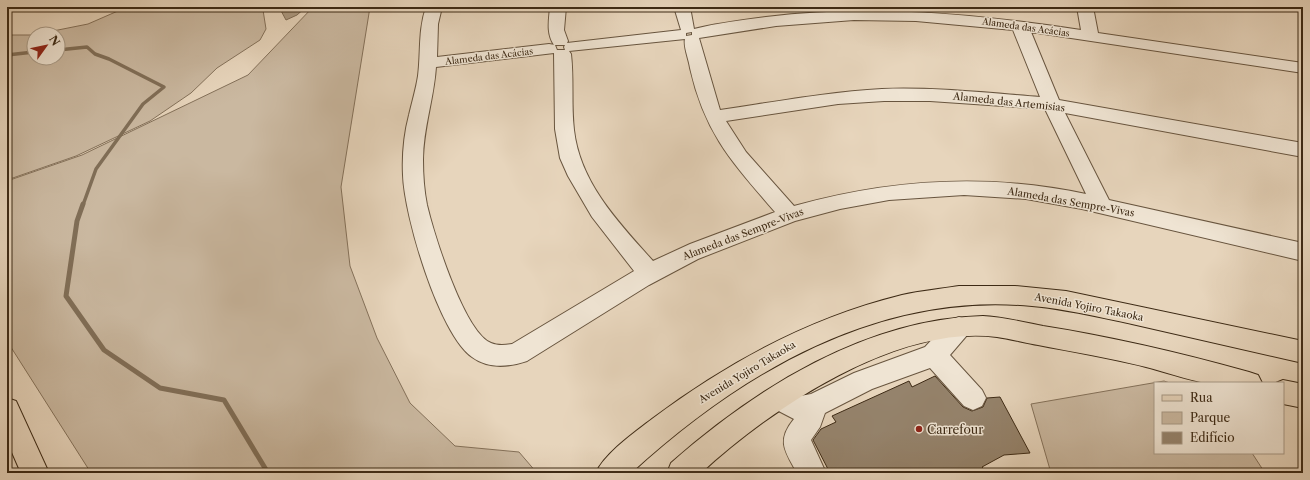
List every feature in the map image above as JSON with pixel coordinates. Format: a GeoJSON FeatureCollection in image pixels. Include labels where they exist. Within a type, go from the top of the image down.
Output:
{"type":"FeatureCollection","features":[{"type":"Feature","properties":{"kind":"main road","name":"Avenida Yojiro Takaoka"},"geometry":{"type":"LineString","coordinates":[[610,473],[670,420],[756,364],[837,323],[874,311],[926,299],[969,294],[1000,294],[1062,300],[1303,352]]}},
{"type":"Feature","properties":{"kind":"main road"},"geometry":{"type":"LineString","coordinates":[[681,473],[700,455],[735,427],[778,398],[848,359],[902,338],[959,327],[986,326],[1076,341],[1182,365],[1246,382]]}},
{"type":"Feature","properties":{"kind":"main road"},"geometry":{"type":"LineString","coordinates":[[1284,392],[1303,396]]}},
{"type":"Feature","properties":{"kind":"main road"},"geometry":{"type":"LineString","coordinates":[[7,410],[34,473]]}},
{"type":"Feature","properties":{"kind":"street"},"geometry":{"type":"LineString","coordinates":[[428,63],[428,32],[434,7]]}},
{"type":"Feature","properties":{"kind":"street"},"geometry":{"type":"LineString","coordinates":[[558,7],[556,30],[561,48],[564,73],[564,122],[566,142],[573,164],[583,184],[601,212],[650,274]]}},
{"type":"Feature","properties":{"kind":"street"},"geometry":{"type":"LineString","coordinates":[[682,7],[714,118],[742,161],[789,214]]}},
{"type":"Feature","properties":{"kind":"street"},"geometry":{"type":"LineString","coordinates":[[1085,7],[1090,36]]}},
{"type":"Feature","properties":{"kind":"street","name":"Alameda das Acácias"},"geometry":{"type":"LineString","coordinates":[[428,63],[689,34],[777,21],[856,15],[960,19],[1020,26],[1303,68]]}},
{"type":"Feature","properties":{"kind":"street"},"geometry":{"type":"LineString","coordinates":[[1020,26],[1052,105],[1102,206]]}},
{"type":"Feature","properties":{"kind":"street","name":"Alameda das Sempre-Vivas"},"geometry":{"type":"LineString","coordinates":[[428,63],[427,77],[416,126],[413,155],[414,189],[420,218],[430,251],[452,308],[468,337],[476,347],[489,354],[507,356],[518,353],[650,274],[691,253],[789,214],[867,196],[910,190],[959,187],[992,188],[1102,206],[1303,252]]}},
{"type":"Feature","properties":{"kind":"street","name":"Alameda das Artemisias"},"geometry":{"type":"LineString","coordinates":[[714,118],[838,98],[884,95],[930,95],[1052,105],[1303,150]]}},
{"type":"Feature","properties":{"kind":"street"},"geometry":{"type":"LineString","coordinates":[[778,398],[798,408],[814,406],[862,381],[934,355],[959,327]]}},
{"type":"Feature","properties":{"kind":"street"},"geometry":{"type":"LineString","coordinates":[[934,355],[973,398]]}},
{"type":"Feature","properties":{"kind":"street"},"geometry":{"type":"LineString","coordinates":[[812,473],[797,445],[797,436],[812,418],[814,406]]}},
{"type":"Feature","properties":{"kind":"green space"},"geometry":{"type":"Polygon","coordinates":[[[127,7],[258,7],[263,10],[266,29],[260,40],[217,68],[191,93],[150,121],[76,156],[7,180],[7,35],[26,35],[26,66],[66,66],[66,28],[88,24],[127,7]]]}},
{"type":"Feature","properties":{"kind":"green space"},"geometry":{"type":"Polygon","coordinates":[[[313,7],[370,7],[341,187],[350,266],[377,338],[410,403],[455,446],[519,452],[537,473],[91,473],[7,341],[7,181],[82,155],[248,75],[313,7]]]}},
{"type":"Feature","properties":{"kind":"green space"},"geometry":{"type":"Polygon","coordinates":[[[1154,383],[1154,454],[1253,454],[1265,473],[1051,473],[1031,404],[1154,383]]]}},
{"type":"Feature","properties":{"kind":"shaded area"},"geometry":{"type":"Polygon","coordinates":[[[279,7],[306,7],[297,15],[286,20],[279,7]]]}},
{"type":"Feature","properties":{"kind":"building","name":"Carrefour"},"geometry":{"type":"Polygon","coordinates":[[[935,376],[963,407],[972,411],[983,407],[987,398],[1000,397],[1030,453],[1004,455],[982,467],[988,473],[830,473],[813,440],[821,429],[836,422],[832,416],[909,381],[912,387],[935,376]]]}},
{"type":"Feature","properties":{"kind":"waterway"},"geometry":{"type":"LineString","coordinates":[[66,49],[87,47],[95,54],[109,59],[164,87],[143,104],[96,169],[83,205]]}},
{"type":"Feature","properties":{"kind":"waterway"},"geometry":{"type":"LineString","coordinates":[[7,55],[26,53]]}},
{"type":"Feature","properties":{"kind":"waterway"},"geometry":{"type":"LineString","coordinates":[[83,204],[77,221],[66,296],[104,350],[160,388],[224,400],[268,473]]}},
{"type":"Feature","properties":{"kind":"place","name":"Carrefour"},"geometry":{"type":"Point","coordinates":[919,429]}}]}
